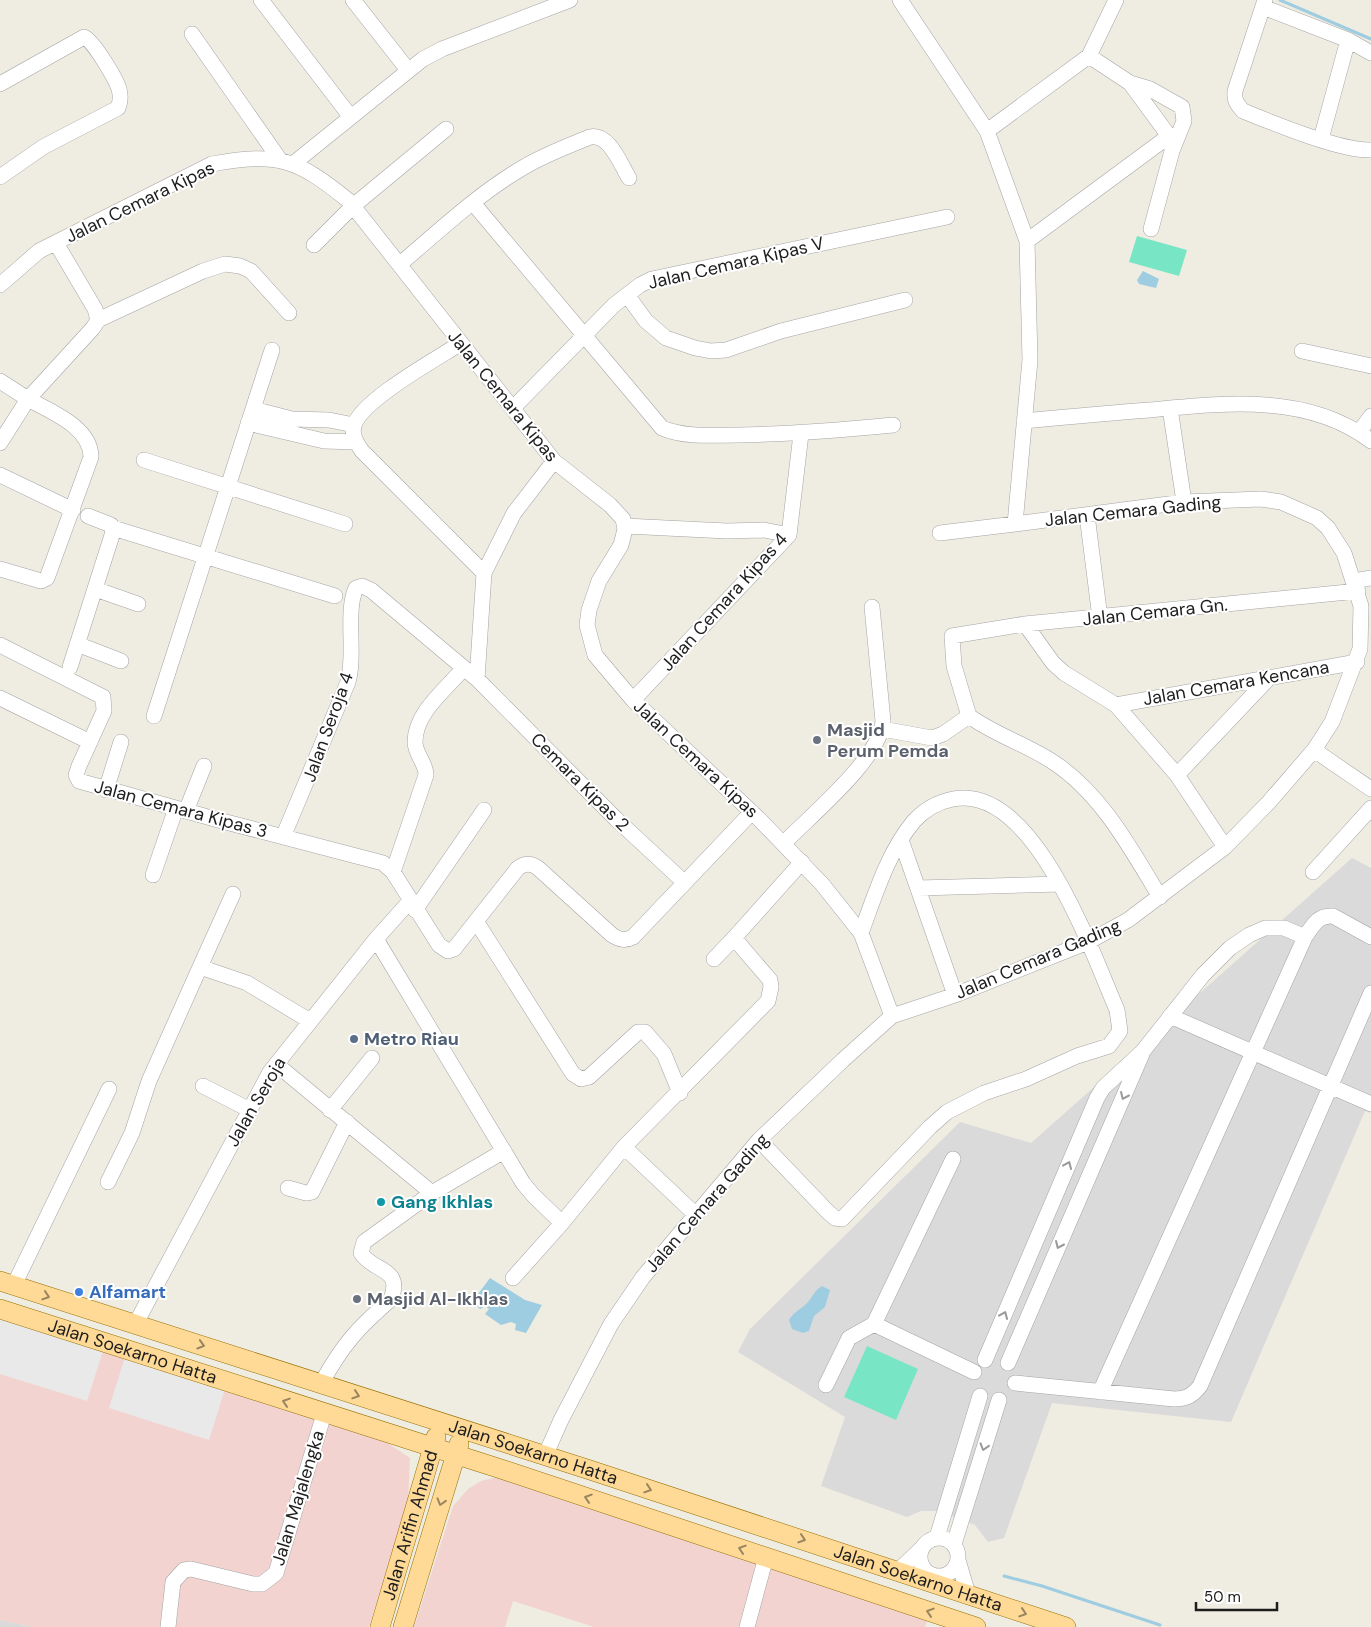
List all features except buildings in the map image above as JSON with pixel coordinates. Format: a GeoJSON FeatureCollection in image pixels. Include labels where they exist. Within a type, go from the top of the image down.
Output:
{"type":"FeatureCollection","features":[{"type":"Feature","properties":{"kind":"main road","name":"Jalan Soekarno Hatta"},"geometry":{"type":"LineString","coordinates":[[7,1283],[545,1456],[1066,1627]]}},
{"type":"Feature","properties":{"kind":"main road","name":"Jalan Soekarno Hatta"},"geometry":{"type":"LineString","coordinates":[[0,1309],[491,1466],[976,1627]]}},
{"type":"Feature","properties":{"kind":"main road","name":"Jalan Arifin Ahmad"},"geometry":{"type":"LineString","coordinates":[[380,1627],[441,1423]]}},
{"type":"Feature","properties":{"kind":"main road","name":"Jalan Arifin Ahmad"},"geometry":{"type":"LineString","coordinates":[[403,1627],[463,1430]]}},
{"type":"Feature","properties":{"kind":"main road"},"geometry":{"type":"LineString","coordinates":[[491,1466],[488,1457],[490,1450],[501,1442]]}},
{"type":"Feature","properties":{"kind":"street"},"geometry":{"type":"LineString","coordinates":[[261,0],[350,116]]}},
{"type":"Feature","properties":{"kind":"street"},"geometry":{"type":"LineString","coordinates":[[353,0],[408,70]]}},
{"type":"Feature","properties":{"kind":"street"},"geometry":{"type":"LineString","coordinates":[[192,34],[287,161],[350,116],[408,70],[442,49],[570,0]]}},
{"type":"Feature","properties":{"kind":"street"},"geometry":{"type":"LineString","coordinates":[[900,0],[987,131],[1027,242],[1030,342],[1015,524]]}},
{"type":"Feature","properties":{"kind":"street"},"geometry":{"type":"LineString","coordinates":[[987,131],[1089,56],[1116,0]]}},
{"type":"Feature","properties":{"kind":"street"},"geometry":{"type":"LineString","coordinates":[[1365,150],[1321,139],[1243,111],[1234,99],[1264,3],[1371,52]]}},
{"type":"Feature","properties":{"kind":"street"},"geometry":{"type":"LineString","coordinates":[[0,84],[84,37],[94,45],[119,88],[121,101],[118,108],[44,147],[0,177]]}},
{"type":"Feature","properties":{"kind":"street"},"geometry":{"type":"LineString","coordinates":[[1321,139],[1348,40]]}},
{"type":"Feature","properties":{"kind":"street"},"geometry":{"type":"LineString","coordinates":[[1089,56],[1130,83],[1150,89],[1182,107],[1184,121],[1172,151],[1151,229]]}},
{"type":"Feature","properties":{"kind":"street"},"geometry":{"type":"LineString","coordinates":[[1130,83],[1169,136],[1172,151]]}},
{"type":"Feature","properties":{"kind":"street"},"geometry":{"type":"LineString","coordinates":[[314,245],[354,206],[446,129]]}},
{"type":"Feature","properties":{"kind":"street"},"geometry":{"type":"LineString","coordinates":[[400,264],[473,203],[534,161],[596,136],[607,142],[629,178]]}},
{"type":"Feature","properties":{"kind":"street"},"geometry":{"type":"LineString","coordinates":[[1027,242],[1169,136]]}},
{"type":"Feature","properties":{"kind":"street","name":"Jalan Cemara Kipas"},"geometry":{"type":"LineString","coordinates":[[0,285],[39,251],[212,164],[241,159],[287,161],[312,172],[354,206],[554,461],[620,514],[625,526],[621,545],[599,581],[593,596],[587,625],[595,655],[633,700],[784,843],[861,933],[892,1016]]}},
{"type":"Feature","properties":{"kind":"street"},"geometry":{"type":"LineString","coordinates":[[473,203],[585,334],[662,428],[672,432],[699,435],[801,434],[893,425]]}},
{"type":"Feature","properties":{"kind":"street","name":"Jalan Cemara Kipas V"},"geometry":{"type":"LineString","coordinates":[[513,408],[614,305],[640,285],[664,276],[947,217]]}},
{"type":"Feature","properties":{"kind":"street"},"geometry":{"type":"LineString","coordinates":[[56,243],[95,309],[98,320]]}},
{"type":"Feature","properties":{"kind":"street"},"geometry":{"type":"LineString","coordinates":[[0,443],[28,398],[93,328],[98,320],[203,271],[225,264],[240,266],[251,271],[289,313]]}},
{"type":"Feature","properties":{"kind":"street"},"geometry":{"type":"LineString","coordinates":[[627,295],[646,321],[666,338],[695,348],[711,351],[726,350],[781,331],[905,300]]}},
{"type":"Feature","properties":{"kind":"street"},"geometry":{"type":"LineString","coordinates":[[461,343],[398,383],[359,415],[354,425],[356,442],[420,510],[484,573]]}},
{"type":"Feature","properties":{"kind":"street"},"geometry":{"type":"LineString","coordinates":[[154,716],[272,350]]}},
{"type":"Feature","properties":{"kind":"street"},"geometry":{"type":"LineString","coordinates":[[1302,351],[1371,366]]}},
{"type":"Feature","properties":{"kind":"street"},"geometry":{"type":"LineString","coordinates":[[0,381],[81,432],[91,447],[88,471],[47,578],[41,581],[0,569]]}},
{"type":"Feature","properties":{"kind":"street"},"geometry":{"type":"LineString","coordinates":[[1024,421],[1211,404],[1277,405],[1314,413],[1358,432],[1371,441]]}},
{"type":"Feature","properties":{"kind":"street"},"geometry":{"type":"LineString","coordinates":[[1170,408],[1184,502]]}},
{"type":"Feature","properties":{"kind":"street"},"geometry":{"type":"LineString","coordinates":[[250,416],[276,423],[308,438],[324,441],[356,442]]}},
{"type":"Feature","properties":{"kind":"street"},"geometry":{"type":"LineString","coordinates":[[1358,432],[1371,416]]}},
{"type":"Feature","properties":{"kind":"street"},"geometry":{"type":"LineString","coordinates":[[276,423],[329,420],[354,425]]}},
{"type":"Feature","properties":{"kind":"street"},"geometry":{"type":"LineString","coordinates":[[308,438],[310,421]]}},
{"type":"Feature","properties":{"kind":"street","name":"Jalan Cemara Kipas 4"},"geometry":{"type":"LineString","coordinates":[[633,700],[721,609],[789,534],[801,434]]}},
{"type":"Feature","properties":{"kind":"street"},"geometry":{"type":"LineString","coordinates":[[144,460],[345,524]]}},
{"type":"Feature","properties":{"kind":"street"},"geometry":{"type":"LineString","coordinates":[[477,679],[484,573],[514,513],[554,461]]}},
{"type":"Feature","properties":{"kind":"street"},"geometry":{"type":"LineString","coordinates":[[0,475],[73,510]]}},
{"type":"Feature","properties":{"kind":"street","name":"Jalan Cemara Gading"},"geometry":{"type":"LineString","coordinates":[[545,1456],[561,1420],[611,1324],[643,1277],[760,1140],[842,1060],[892,1016],[954,995],[1088,942],[1128,920],[1225,847],[1269,802],[1314,750],[1332,722],[1357,662],[1362,624],[1356,586],[1338,540],[1328,528],[1306,511],[1282,502],[1261,499],[1184,502],[940,532]]}},
{"type":"Feature","properties":{"kind":"street"},"geometry":{"type":"LineString","coordinates":[[1087,515],[1100,618]]}},
{"type":"Feature","properties":{"kind":"street"},"geometry":{"type":"LineString","coordinates":[[88,516],[108,522],[113,528],[335,596]]}},
{"type":"Feature","properties":{"kind":"street"},"geometry":{"type":"LineString","coordinates":[[625,526],[727,531],[764,530],[789,534]]}},
{"type":"Feature","properties":{"kind":"street"},"geometry":{"type":"LineString","coordinates":[[70,667],[113,528]]}},
{"type":"Feature","properties":{"kind":"street","name":"Jalan Cemara Gn."},"geometry":{"type":"LineString","coordinates":[[969,716],[954,666],[952,636],[1024,624],[1100,618],[1356,586],[1371,578]]}},
{"type":"Feature","properties":{"kind":"street","name":"Jalan Seroja 4"},"geometry":{"type":"LineString","coordinates":[[284,837],[350,676],[353,599],[356,588],[362,586],[371,590],[477,679]]}},
{"type":"Feature","properties":{"kind":"street"},"geometry":{"type":"LineString","coordinates":[[95,589],[138,604]]}},
{"type":"Feature","properties":{"kind":"street"},"geometry":{"type":"LineString","coordinates":[[784,843],[866,761],[876,745],[882,729],[872,607]]}},
{"type":"Feature","properties":{"kind":"street"},"geometry":{"type":"LineString","coordinates":[[1024,624],[1053,663],[1116,705],[1177,775],[1225,847]]}},
{"type":"Feature","properties":{"kind":"street"},"geometry":{"type":"LineString","coordinates":[[77,644],[121,661]]}},
{"type":"Feature","properties":{"kind":"street","name":"Jalan Cemara Kipas 3"},"geometry":{"type":"LineString","coordinates":[[0,645],[103,697],[104,710],[76,777],[82,782],[181,810],[383,862],[393,872],[412,906],[439,945],[448,951],[454,949],[518,868],[524,864],[538,868],[612,935],[624,940],[633,937],[752,812]]}},
{"type":"Feature","properties":{"kind":"street","name":"Jalan Cemara Kencana"},"geometry":{"type":"LineString","coordinates":[[1116,705],[1357,662]]}},
{"type":"Feature","properties":{"kind":"street"},"geometry":{"type":"LineString","coordinates":[[393,872],[426,775],[426,769],[416,750],[416,735],[422,716],[463,669]]}},
{"type":"Feature","properties":{"kind":"street"},"geometry":{"type":"LineString","coordinates":[[1177,775],[1269,678]]}},
{"type":"Feature","properties":{"kind":"street","name":"Cemara Kipas 2"},"geometry":{"type":"LineString","coordinates":[[477,679],[616,819],[684,882]]}},
{"type":"Feature","properties":{"kind":"street"},"geometry":{"type":"LineString","coordinates":[[0,698],[90,742]]}},
{"type":"Feature","properties":{"kind":"street"},"geometry":{"type":"LineString","coordinates":[[882,729],[932,738],[943,734],[969,716],[1047,758],[1075,779],[1090,794],[1118,830],[1160,897]]}},
{"type":"Feature","properties":{"kind":"street"},"geometry":{"type":"LineString","coordinates":[[106,790],[121,742]]}},
{"type":"Feature","properties":{"kind":"street"},"geometry":{"type":"LineString","coordinates":[[1314,750],[1371,789]]}},
{"type":"Feature","properties":{"kind":"street"},"geometry":{"type":"LineString","coordinates":[[153,874],[181,810],[204,766]]}},
{"type":"Feature","properties":{"kind":"street"},"geometry":{"type":"LineString","coordinates":[[760,1140],[834,1218],[842,1219],[848,1216],[930,1127],[947,1112],[984,1093],[1038,1075],[1112,1042],[1120,1031],[1120,1018],[1088,942],[1060,884],[1038,846],[1005,815],[981,801],[958,798],[941,802],[921,815],[901,840],[877,891],[861,933]]}},
{"type":"Feature","properties":{"kind":"street"},"geometry":{"type":"LineString","coordinates":[[1313,872],[1371,808]]}},
{"type":"Feature","properties":{"kind":"street","name":"Jalan Seroja"},"geometry":{"type":"LineString","coordinates":[[135,1325],[276,1064],[376,939],[412,906],[484,810]]}},
{"type":"Feature","properties":{"kind":"street"},"geometry":{"type":"LineString","coordinates":[[901,840],[954,995]]}},
{"type":"Feature","properties":{"kind":"street"},"geometry":{"type":"LineString","coordinates":[[714,959],[802,862]]}},
{"type":"Feature","properties":{"kind":"street"},"geometry":{"type":"LineString","coordinates":[[918,888],[1060,884]]}},
{"type":"Feature","properties":{"kind":"street"},"geometry":{"type":"LineString","coordinates":[[108,1182],[132,1133],[149,1081],[233,894]]}},
{"type":"Feature","properties":{"kind":"street"},"geometry":{"type":"LineString","coordinates":[[1100,1392],[1305,937],[1315,922],[1327,916],[1334,916],[1371,937]]}},
{"type":"Feature","properties":{"kind":"street"},"geometry":{"type":"LineString","coordinates":[[476,921],[573,1074],[581,1079],[589,1077],[638,1032],[645,1032],[664,1054],[680,1093]]}},
{"type":"Feature","properties":{"kind":"street"},"geometry":{"type":"LineString","coordinates":[[985,1360],[997,1358],[1008,1363],[1014,1372],[1015,1383],[1010,1394],[999,1400],[992,1401],[980,1396],[973,1385],[974,1372],[985,1360],[1097,1098],[1106,1084],[1143,1051],[1217,960],[1249,935],[1275,926],[1305,937]]}},
{"type":"Feature","properties":{"kind":"street"},"geometry":{"type":"LineString","coordinates":[[513,1278],[562,1223],[624,1147],[680,1093],[768,1001],[771,987],[770,980],[734,938]]}},
{"type":"Feature","properties":{"kind":"street"},"geometry":{"type":"LineString","coordinates":[[376,939],[533,1196],[562,1223]]}},
{"type":"Feature","properties":{"kind":"street"},"geometry":{"type":"LineString","coordinates":[[200,967],[247,983],[310,1021]]}},
{"type":"Feature","properties":{"kind":"street"},"geometry":{"type":"LineString","coordinates":[[1015,1383],[1184,1399],[1193,1394],[1200,1386],[1371,993]]}},
{"type":"Feature","properties":{"kind":"street"},"geometry":{"type":"LineString","coordinates":[[1170,1016],[1371,1104]]}},
{"type":"Feature","properties":{"kind":"street"},"geometry":{"type":"LineString","coordinates":[[1008,1363],[1143,1051]]}},
{"type":"Feature","properties":{"kind":"street"},"geometry":{"type":"LineString","coordinates":[[330,1110],[372,1058]]}},
{"type":"Feature","properties":{"kind":"street"},"geometry":{"type":"LineString","coordinates":[[276,1064],[432,1193]]}},
{"type":"Feature","properties":{"kind":"street"},"geometry":{"type":"LineString","coordinates":[[203,1086],[250,1110]]}},
{"type":"Feature","properties":{"kind":"street"},"geometry":{"type":"LineString","coordinates":[[7,1283],[109,1089]]}},
{"type":"Feature","properties":{"kind":"street"},"geometry":{"type":"LineString","coordinates":[[288,1188],[306,1193],[312,1192],[346,1122]]}},
{"type":"Feature","properties":{"kind":"street"},"geometry":{"type":"LineString","coordinates":[[624,1147],[696,1215]]}},
{"type":"Feature","properties":{"kind":"street"},"geometry":{"type":"LineString","coordinates":[[321,1384],[350,1337],[391,1299],[394,1291],[395,1283],[392,1276],[363,1257],[361,1253],[362,1246],[432,1193],[504,1151]]}},
{"type":"Feature","properties":{"kind":"street"},"geometry":{"type":"LineString","coordinates":[[826,1385],[849,1338],[874,1324],[953,1159]]}},
{"type":"Feature","properties":{"kind":"street"},"geometry":{"type":"LineString","coordinates":[[874,1324],[974,1372]]}},
{"type":"Feature","properties":{"kind":"street"},"geometry":{"type":"LineString","coordinates":[[937,1537],[980,1396]]}},
{"type":"Feature","properties":{"kind":"street"},"geometry":{"type":"LineString","coordinates":[[968,1594],[954,1544],[999,1400]]}},
{"type":"Feature","properties":{"kind":"street","name":"Jalan Majalengka"},"geometry":{"type":"LineString","coordinates":[[168,1627],[173,1582],[184,1570],[191,1569],[253,1584],[262,1584],[276,1573],[324,1414]]}},
{"type":"Feature","properties":{"kind":"street"},"geometry":{"type":"LineString","coordinates":[[898,1571],[928,1540],[937,1537],[946,1539],[954,1544]]}},
{"type":"Feature","properties":{"kind":"street"},"geometry":{"type":"LineString","coordinates":[[922,1548],[920,1560],[925,1570],[930,1574],[942,1576],[948,1574],[953,1571],[958,1560]]}},
{"type":"Feature","properties":{"kind":"street"},"geometry":{"type":"LineString","coordinates":[[746,1627],[766,1558]]}},
{"type":"Feature","properties":{"kind":"shaded area"},"geometry":{"type":"Polygon","coordinates":[[[1352,858],[1371,868],[1371,1113],[1365,1111],[1231,1422],[1052,1403],[1004,1538],[988,1542],[975,1525],[938,1511],[921,1511],[907,1517],[821,1486],[845,1417],[738,1352],[750,1329],[960,1122],[1031,1143],[1352,858]]]}},
{"type":"Feature","properties":{"kind":"shaded area"},"geometry":{"type":"Polygon","coordinates":[[[0,1312],[105,1345],[87,1401],[0,1374],[0,1312]]]}},
{"type":"Feature","properties":{"kind":"shaded area"},"geometry":{"type":"Polygon","coordinates":[[[0,1314],[371,1432],[410,1458],[408,1501],[369,1627],[34,1627],[0,1620],[0,1314]]]}},
{"type":"Feature","properties":{"kind":"shaded area"},"geometry":{"type":"Polygon","coordinates":[[[126,1354],[226,1386],[209,1440],[109,1408],[126,1354]]]}},
{"type":"Feature","properties":{"kind":"shaded area"},"geometry":{"type":"Polygon","coordinates":[[[497,1477],[929,1616],[925,1627],[594,1627],[513,1601],[505,1627],[414,1627],[453,1506],[468,1489],[481,1481],[497,1477]]]}},
{"type":"Feature","properties":{"kind":"shaded area"},"geometry":{"type":"Polygon","coordinates":[[[0,1620],[34,1627],[0,1627],[0,1620]]]}},
{"type":"Feature","properties":{"kind":"green space"},"geometry":{"type":"Polygon","coordinates":[[[1137,236],[1187,250],[1179,276],[1129,262],[1137,236]]]}},
{"type":"Feature","properties":{"kind":"green space"},"geometry":{"type":"Polygon","coordinates":[[[867,1346],[918,1369],[896,1420],[844,1397],[867,1346]]]}},
{"type":"Feature","properties":{"kind":"water"},"geometry":{"type":"Polygon","coordinates":[[[1143,271],[1159,279],[1156,288],[1139,284],[1137,280],[1143,271]]]}},
{"type":"Feature","properties":{"kind":"water"},"geometry":{"type":"Polygon","coordinates":[[[490,1278],[525,1300],[542,1305],[526,1333],[515,1330],[516,1324],[511,1322],[501,1325],[485,1314],[489,1309],[485,1306],[480,1309],[472,1302],[490,1278]]]}},
{"type":"Feature","properties":{"kind":"water"},"geometry":{"type":"Polygon","coordinates":[[[822,1286],[830,1290],[825,1307],[814,1316],[809,1331],[803,1333],[792,1329],[789,1320],[791,1317],[822,1286]]]}},
{"type":"Feature","properties":{"kind":"waterway"},"geometry":{"type":"LineString","coordinates":[[1280,0],[1371,39]]}},
{"type":"Feature","properties":{"kind":"waterway"},"geometry":{"type":"LineString","coordinates":[[1004,1576],[1042,1586],[1160,1625]]}},
{"type":"Feature","properties":{"kind":"place","name":"Masjid Perum Pemda"},"geometry":{"type":"Point","coordinates":[817,740]}},
{"type":"Feature","properties":{"kind":"place","name":"Metro Riau"},"geometry":{"type":"Point","coordinates":[354,1039]}},
{"type":"Feature","properties":{"kind":"place","name":"Gang Ikhlas"},"geometry":{"type":"Point","coordinates":[381,1202]}},
{"type":"Feature","properties":{"kind":"place","name":"Alfamart"},"geometry":{"type":"Point","coordinates":[79,1292]}},
{"type":"Feature","properties":{"kind":"place","name":"Masjid Al-Ikhlas"},"geometry":{"type":"Point","coordinates":[357,1299]}}]}
